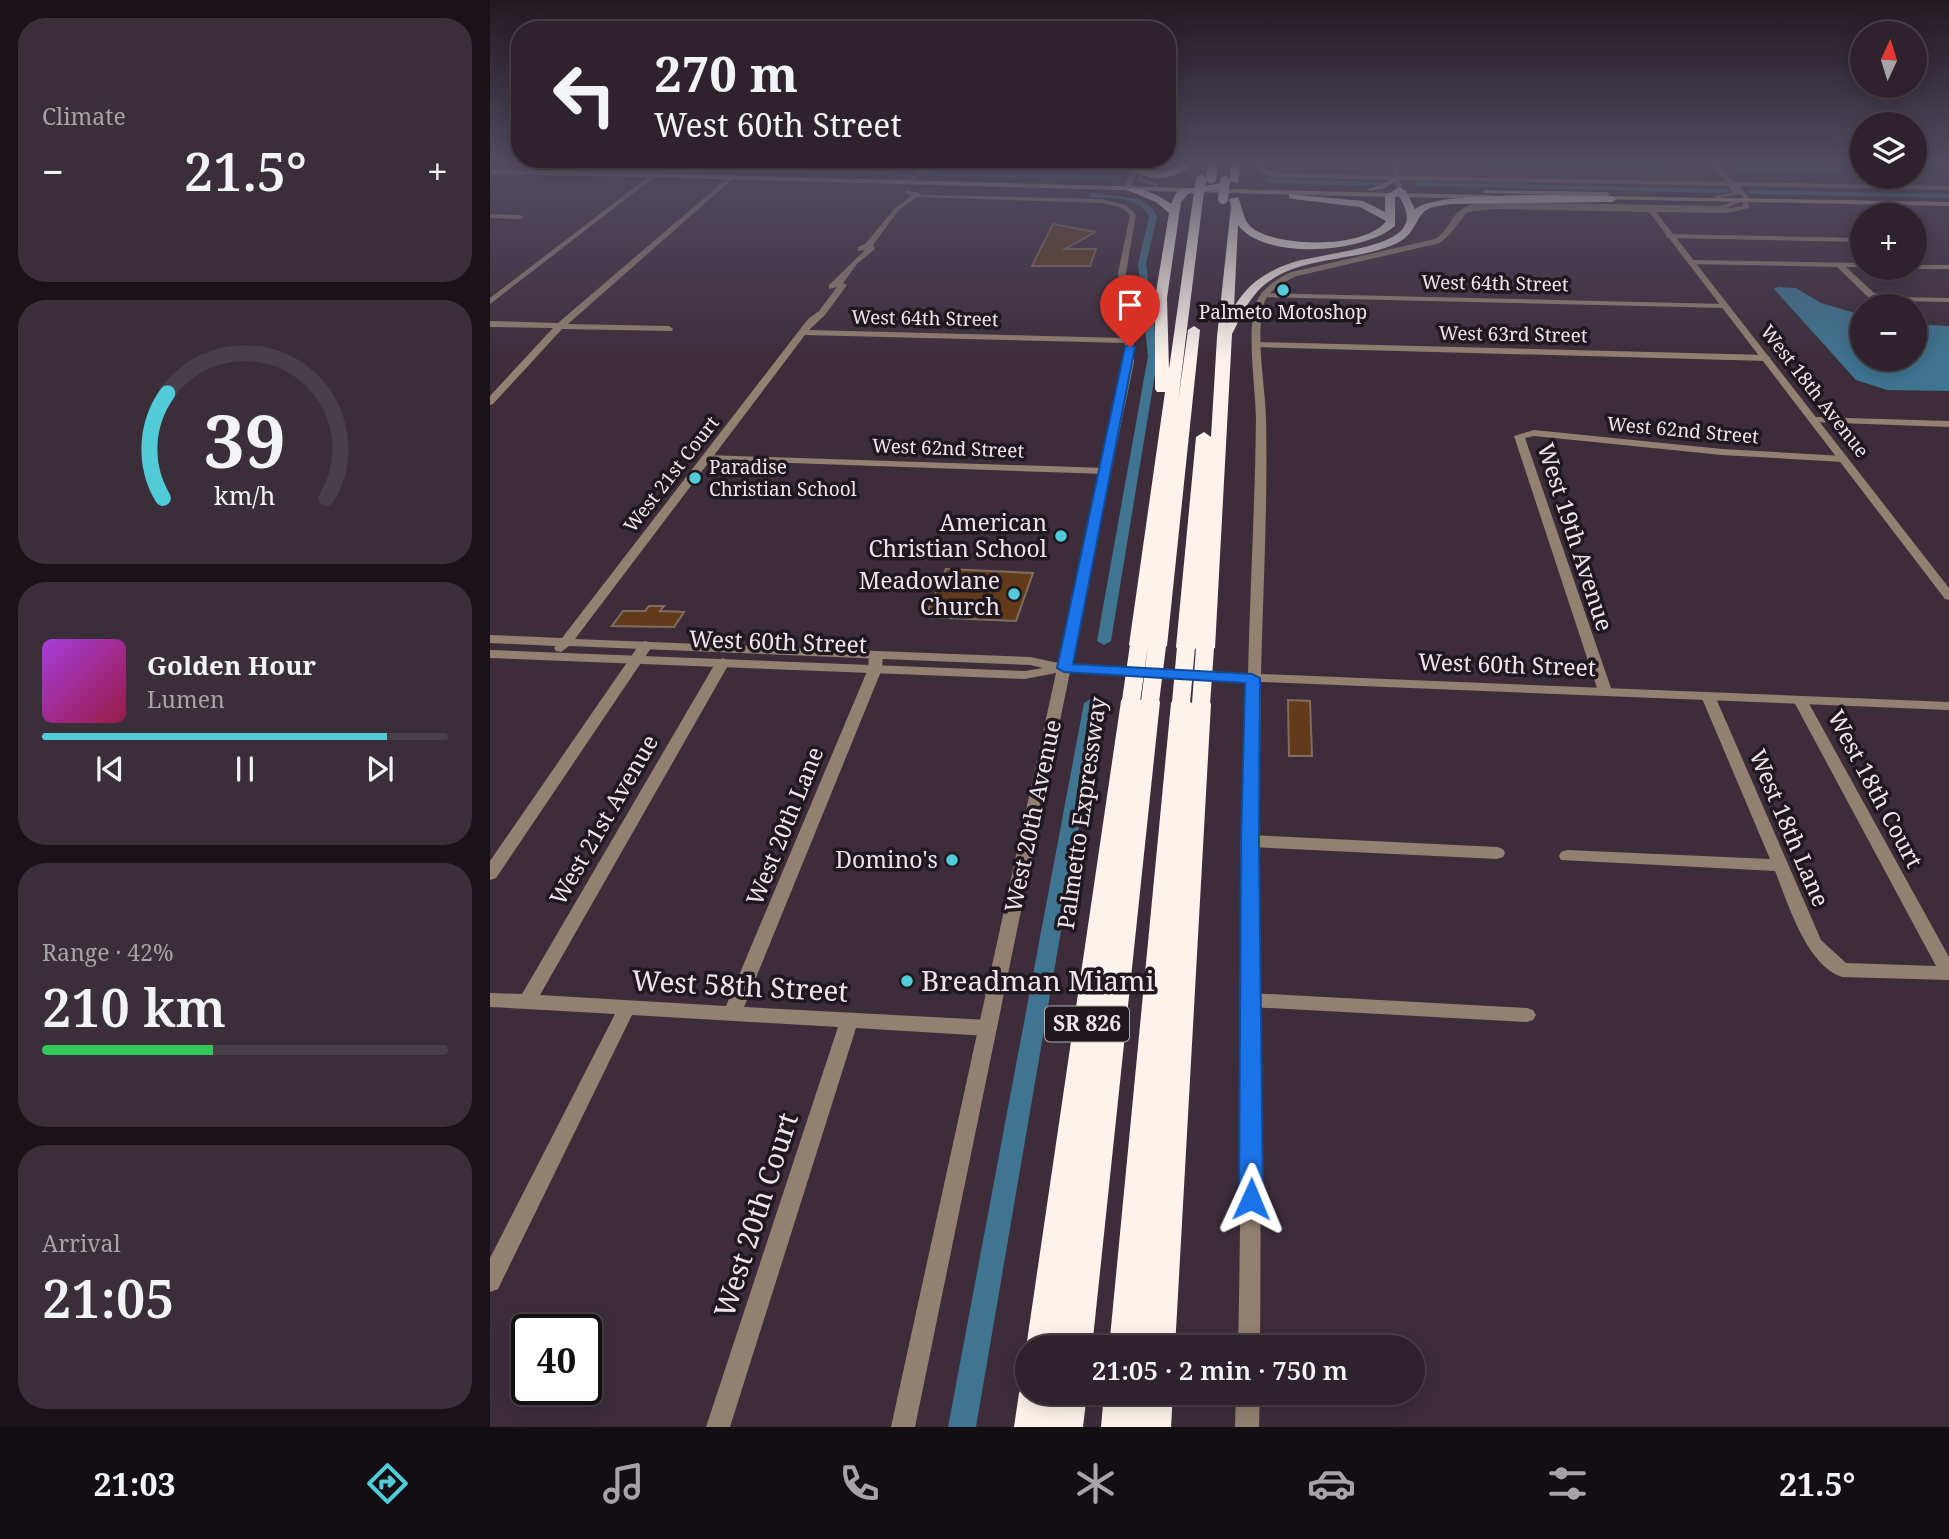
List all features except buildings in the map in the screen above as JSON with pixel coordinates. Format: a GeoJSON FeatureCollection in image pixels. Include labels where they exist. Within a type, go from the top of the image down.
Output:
{"type":"FeatureCollection","features":[{"type":"Feature","properties":{"kind":"highway"},"geometry":{"type":"LineString","coordinates":[[1167,418],[1160,377],[1161,298],[1171,230]]}},
{"type":"Feature","properties":{"kind":"highway"},"geometry":{"type":"LineString","coordinates":[[1148,646],[1167,418],[1196,230]]}},
{"type":"Feature","properties":{"kind":"highway"},"geometry":{"type":"LineString","coordinates":[[1076,1335],[1141,701],[1198,230]]}},
{"type":"Feature","properties":{"kind":"highway"},"geometry":{"type":"LineString","coordinates":[[1195,648],[1202,230]]}},
{"type":"Feature","properties":{"kind":"highway"},"geometry":{"type":"LineString","coordinates":[[1159,1335],[1191,703],[1224,337],[1209,230]]}},
{"type":"Feature","properties":{"kind":"highway"},"geometry":{"type":"LineString","coordinates":[[1248,230],[1289,243],[1325,245],[1358,242],[1387,230]]}},
{"type":"Feature","properties":{"kind":"highway"},"geometry":{"type":"LineString","coordinates":[[1224,337],[1244,300],[1267,278],[1305,262],[1389,241],[1408,230]]}},
{"type":"Feature","properties":{"kind":"highway","name":"Palmetto Expressway"},"geometry":{"type":"LineString","coordinates":[[1045,1335],[1141,701]]}},
{"type":"Feature","properties":{"kind":"highway"},"geometry":{"type":"LineString","coordinates":[[1127,1335],[1191,703]]}},
{"type":"Feature","properties":{"kind":"highway"},"geometry":{"type":"LineString","coordinates":[[1032,1427],[1035,1405]]}},
{"type":"Feature","properties":{"kind":"highway"},"geometry":{"type":"LineString","coordinates":[[1065,1427],[1068,1405]]}},
{"type":"Feature","properties":{"kind":"highway"},"geometry":{"type":"LineString","coordinates":[[1119,1427],[1121,1405]]}},
{"type":"Feature","properties":{"kind":"highway"},"geometry":{"type":"LineString","coordinates":[[1153,1427],[1154,1405]]}},
{"type":"Feature","properties":{"kind":"street"},"geometry":{"type":"LineString","coordinates":[[490,302],[584,230]]}},
{"type":"Feature","properties":{"kind":"street"},"geometry":{"type":"LineString","coordinates":[[490,402],[560,326],[671,230]]}},
{"type":"Feature","properties":{"kind":"street","name":"West 21st Court"},"geometry":{"type":"LineString","coordinates":[[556,656],[816,315],[822,313],[843,285],[839,284],[859,258],[872,247],[868,246],[881,230]]}},
{"type":"Feature","properties":{"kind":"street","name":"West 20th Avenue"},"geometry":{"type":"LineString","coordinates":[[903,1427],[1129,362],[1130,341],[1122,273],[1131,230]]}},
{"type":"Feature","properties":{"kind":"street"},"geometry":{"type":"LineString","coordinates":[[1249,1335],[1252,1157],[1250,841],[1252,678],[1261,423],[1259,306],[1264,295],[1280,281],[1314,268],[1437,241],[1445,237],[1449,230]]}},
{"type":"Feature","properties":{"kind":"street","name":"West 18th Avenue"},"geometry":{"type":"LineString","coordinates":[[1665,230],[1949,596]]}},
{"type":"Feature","properties":{"kind":"street"},"geometry":{"type":"LineString","coordinates":[[1670,236],[1850,240]]}},
{"type":"Feature","properties":{"kind":"street"},"geometry":{"type":"LineString","coordinates":[[1690,262],[1850,265]]}},
{"type":"Feature","properties":{"kind":"street"},"geometry":{"type":"LineString","coordinates":[[1839,265],[1871,295],[1949,300]]}},
{"type":"Feature","properties":{"kind":"street"},"geometry":{"type":"LineString","coordinates":[[1927,267],[1949,267]]}},
{"type":"Feature","properties":{"kind":"street","name":"West 64th Street"},"geometry":{"type":"LineString","coordinates":[[1264,295],[1725,306]]}},
{"type":"Feature","properties":{"kind":"street"},"geometry":{"type":"LineString","coordinates":[[490,324],[669,329]]}},
{"type":"Feature","properties":{"kind":"street","name":"West 64th Street"},"geometry":{"type":"LineString","coordinates":[[803,332],[1130,341]]}},
{"type":"Feature","properties":{"kind":"street","name":"West 63rd Street"},"geometry":{"type":"LineString","coordinates":[[1258,345],[1767,358]]}},
{"type":"Feature","properties":{"kind":"street"},"geometry":{"type":"LineString","coordinates":[[1815,421],[1949,424]]}},
{"type":"Feature","properties":{"kind":"street","name":"West 62nd Street"},"geometry":{"type":"LineString","coordinates":[[1520,436],[1534,433],[1722,452],[1843,459]]}},
{"type":"Feature","properties":{"kind":"street","name":"West 19th Avenue"},"geometry":{"type":"LineString","coordinates":[[1520,436],[1605,691]]}},
{"type":"Feature","properties":{"kind":"street","name":"West 62nd Street"},"geometry":{"type":"LineString","coordinates":[[706,458],[1106,471]]}},
{"type":"Feature","properties":{"kind":"street","name":"West 60th Street"},"geometry":{"type":"LineString","coordinates":[[490,639],[646,645],[1025,675],[1064,668],[1949,706]]}},
{"type":"Feature","properties":{"kind":"street"},"geometry":{"type":"LineString","coordinates":[[490,874],[646,645]]}},
{"type":"Feature","properties":{"kind":"street","name":"West 60th Street"},"geometry":{"type":"LineString","coordinates":[[490,654],[723,662],[875,662]]}},
{"type":"Feature","properties":{"kind":"street","name":"West 21st Avenue"},"geometry":{"type":"LineString","coordinates":[[527,1002],[723,662]]}},
{"type":"Feature","properties":{"kind":"street","name":"West 20th Lane"},"geometry":{"type":"LineString","coordinates":[[732,1014],[875,662]]}},
{"type":"Feature","properties":{"kind":"street","name":"West 18th Lane"},"geometry":{"type":"LineString","coordinates":[[1708,696],[1814,944],[1842,970],[1949,973]]}},
{"type":"Feature","properties":{"kind":"street","name":"West 18th Court"},"geometry":{"type":"LineString","coordinates":[[1800,700],[1949,973]]}},
{"type":"Feature","properties":{"kind":"street"},"geometry":{"type":"LineString","coordinates":[[1250,841],[1497,853]]}},
{"type":"Feature","properties":{"kind":"street"},"geometry":{"type":"LineString","coordinates":[[1567,856],[1781,865]]}},
{"type":"Feature","properties":{"kind":"street","name":"West 58th Street"},"geometry":{"type":"LineString","coordinates":[[490,1000],[988,1028]]}},
{"type":"Feature","properties":{"kind":"street"},"geometry":{"type":"LineString","coordinates":[[1250,1000],[1527,1015]]}},
{"type":"Feature","properties":{"kind":"street"},"geometry":{"type":"LineString","coordinates":[[490,1281],[626,1008]]}},
{"type":"Feature","properties":{"kind":"street","name":"West 20th Court"},"geometry":{"type":"LineString","coordinates":[[718,1427],[849,1020]]}},
{"type":"Feature","properties":{"kind":"street"},"geometry":{"type":"LineString","coordinates":[[1247,1427],[1248,1405]]}},
{"type":"Feature","properties":{"kind":"water"},"geometry":{"type":"Polygon","coordinates":[[[1796,288],[1821,303],[1850,311],[1850,371],[1927,371],[1927,325],[1949,326],[1949,391],[1887,390],[1856,380],[1774,289],[1796,288]]]}},
{"type":"Feature","properties":{"kind":"waterway"},"geometry":{"type":"LineString","coordinates":[[1104,641],[1153,356],[1142,264],[1150,230]]}},
{"type":"Feature","properties":{"kind":"waterway"},"geometry":{"type":"LineString","coordinates":[[962,1427],[1092,703]]}},
{"type":"Feature","properties":{"kind":"place","name":"Palmeto Motoshop"},"geometry":{"type":"Point","coordinates":[1283,290]}},
{"type":"Feature","properties":{"kind":"place","name":"Paradise Christian School"},"geometry":{"type":"Point","coordinates":[695,478]}},
{"type":"Feature","properties":{"kind":"place","name":"American Christian School"},"geometry":{"type":"Point","coordinates":[1061,536]}},
{"type":"Feature","properties":{"kind":"place","name":"Meadowlane Church"},"geometry":{"type":"Point","coordinates":[1014,594]}},
{"type":"Feature","properties":{"kind":"place","name":"Domino's"},"geometry":{"type":"Point","coordinates":[952,860]}},
{"type":"Feature","properties":{"kind":"place","name":"Breadman Miami"},"geometry":{"type":"Point","coordinates":[907,981]}},
{"type":"Feature","properties":{"kind":"route"},"geometry":{"type":"LineString","coordinates":[[1130,347],[1064,668],[1252,678],[1251,1199]]}}]}
